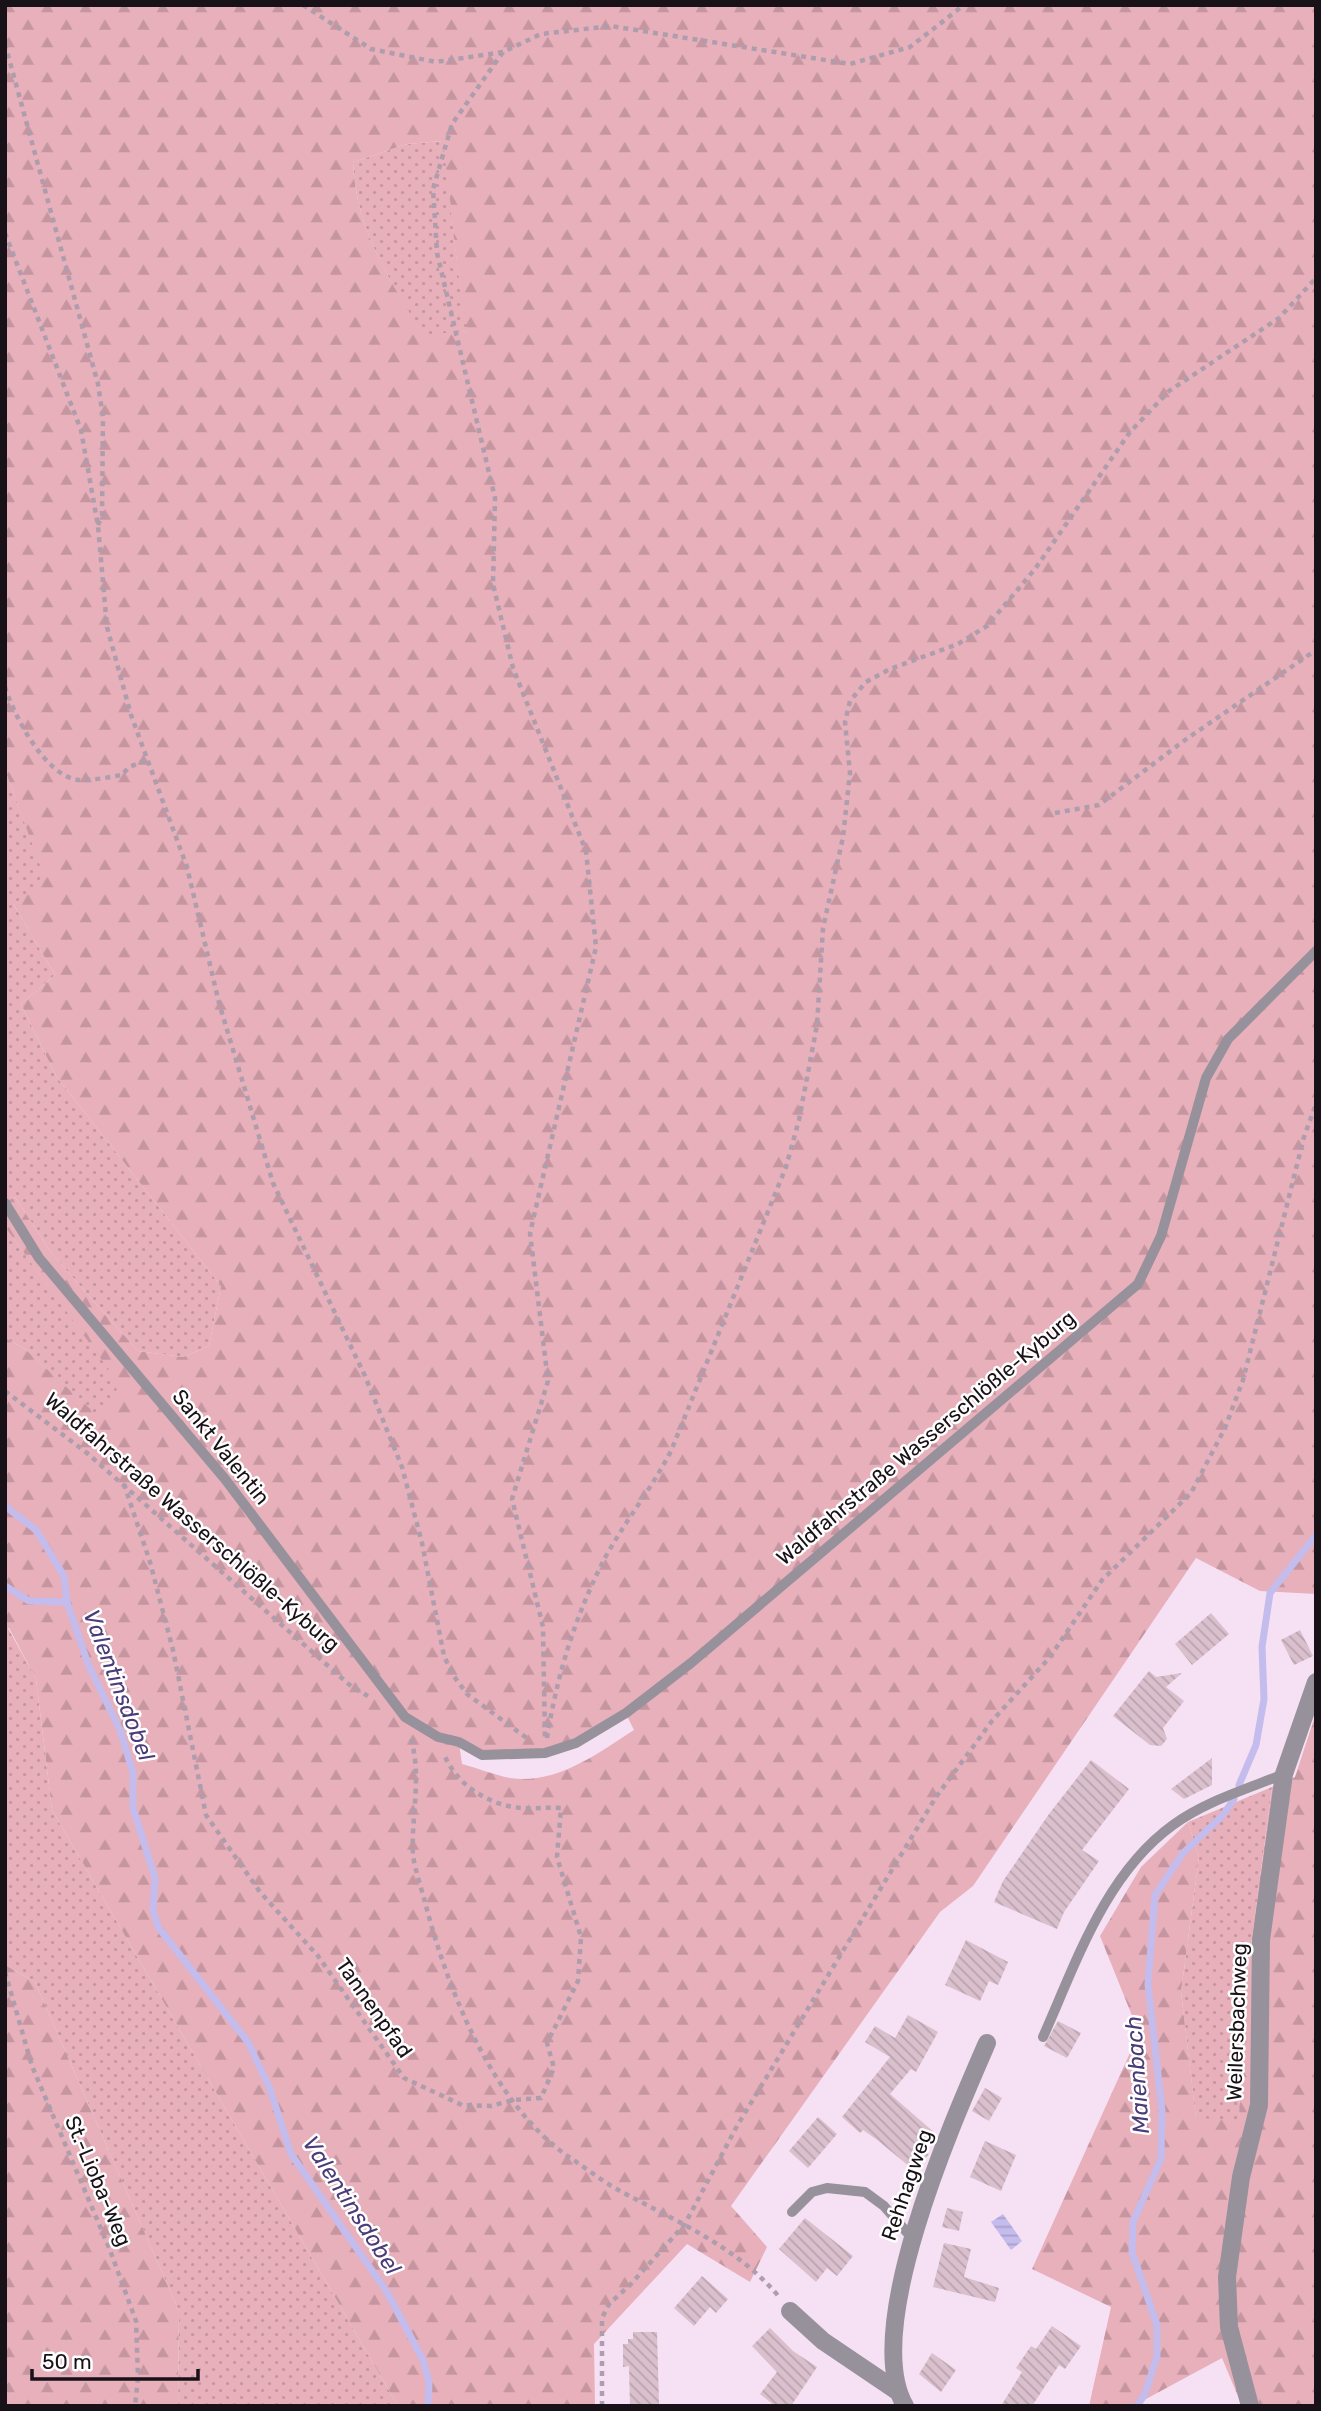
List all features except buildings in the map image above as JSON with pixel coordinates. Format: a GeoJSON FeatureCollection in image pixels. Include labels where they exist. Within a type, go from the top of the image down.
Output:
{"type":"FeatureCollection","features":[{"type":"Feature","properties":{"kind":"street","name":"Weilersbachweg"},"geometry":{"type":"LineString","coordinates":[[1250,2406],[1229,2327],[1227,2277],[1241,2177],[1259,2105],[1261,1940],[1284,1773],[1316,1682]]}},
{"type":"Feature","properties":{"kind":"street","name":"Rehhagweg"},"geometry":{"type":"LineString","coordinates":[[901,2398],[894,2350],[911,2238],[954,2118],[987,2043]]}},
{"type":"Feature","properties":{"kind":"street","name":"Rehhagweg"},"geometry":{"type":"LineString","coordinates":[[790,2311],[823,2342],[901,2398]]}},
{"type":"Feature","properties":{"kind":"lane","name":"Waldfahrstraße Wasserschlößle-Kyburg"},"geometry":{"type":"LineString","coordinates":[[405,1717],[438,1737],[459,1742],[482,1755],[545,1753],[576,1743],[626,1713],[691,1663],[1138,1284],[1161,1236],[1206,1078],[1228,1039],[1316,951]]}},
{"type":"Feature","properties":{"kind":"lane","name":"Sankt Valentin"},"geometry":{"type":"LineString","coordinates":[[5,1203],[40,1258],[225,1479],[405,1717]]}},
{"type":"Feature","properties":{"kind":"lane"},"geometry":{"type":"LineString","coordinates":[[1043,2037],[1086,1943],[1133,1861],[1175,1824],[1210,1804],[1284,1773]]}},
{"type":"Feature","properties":{"kind":"lane"},"geometry":{"type":"LineString","coordinates":[[792,2212],[812,2192],[827,2188],[865,2192],[884,2206],[911,2238]]}},
{"type":"Feature","properties":{"kind":"path"},"geometry":{"type":"LineString","coordinates":[[303,5],[370,49],[436,61],[503,52],[541,34],[611,26],[850,64],[910,47],[964,5]]}},
{"type":"Feature","properties":{"kind":"path"},"geometry":{"type":"LineString","coordinates":[[5,44],[98,384],[103,417],[102,515],[98,526]]}},
{"type":"Feature","properties":{"kind":"path"},"geometry":{"type":"LineString","coordinates":[[503,52],[452,124],[433,189],[437,253],[495,498],[494,584],[513,668],[586,851],[596,947],[530,1233],[548,1381],[512,1499],[543,1627],[545,1753]]}},
{"type":"Feature","properties":{"kind":"path"},"geometry":{"type":"LineString","coordinates":[[5,233],[81,430],[98,526],[107,627],[147,760],[187,867],[219,1003],[274,1183],[366,1376],[402,1467],[422,1543],[444,1656],[453,1675],[467,1694],[545,1753]]}},
{"type":"Feature","properties":{"kind":"path"},"geometry":{"type":"LineString","coordinates":[[545,1753],[564,1657],[581,1613],[606,1557],[650,1491],[671,1451],[786,1167],[799,1120],[817,1025],[823,928],[845,826],[850,773],[845,722],[850,701],[866,682],[890,669],[958,645],[987,626],[1035,569],[1130,432],[1169,391],[1279,318],[1316,278]]}},
{"type":"Feature","properties":{"kind":"path"},"geometry":{"type":"LineString","coordinates":[[1055,813],[1099,805],[1185,740],[1316,650]]}},
{"type":"Feature","properties":{"kind":"path"},"geometry":{"type":"LineString","coordinates":[[5,687],[14,715],[60,773],[78,780],[122,775],[129,767],[147,760]]}},
{"type":"Feature","properties":{"kind":"path"},"geometry":{"type":"LineString","coordinates":[[602,2406],[602,2318],[609,2304],[630,2286],[685,2224],[737,2126],[936,1797],[992,1721],[1050,1657],[1102,1580],[1191,1493],[1225,1428],[1243,1380],[1304,1137],[1316,1104]]}},
{"type":"Feature","properties":{"kind":"path","name":"Waldfahrstraße Wasserschlößle-Kyburg"},"geometry":{"type":"LineString","coordinates":[[5,1391],[124,1485],[352,1686]]}},
{"type":"Feature","properties":{"kind":"path","name":"Tannenpfad"},"geometry":{"type":"LineString","coordinates":[[124,1485],[150,1562],[206,1815],[260,1892],[318,1956],[404,2078],[461,2105],[491,2106],[513,2100],[541,2098],[554,2068],[547,2043],[578,1981],[581,1937],[557,1857],[561,1808],[523,1808],[492,1802],[468,1787],[448,1764],[438,1737]]}},
{"type":"Feature","properties":{"kind":"path"},"geometry":{"type":"LineString","coordinates":[[405,1717],[416,1759],[413,1856],[432,1928],[462,2014],[485,2058],[513,2100],[557,2148],[619,2191],[685,2224],[724,2249],[768,2284],[790,2311]]}},
{"type":"Feature","properties":{"kind":"path","name":"St.-Lioba-Weg"},"geometry":{"type":"LineString","coordinates":[[5,1972],[32,2066],[110,2250],[136,2320],[138,2378],[135,2406]]}},
{"type":"Feature","properties":{"kind":"green space"},"geometry":{"type":"Polygon","coordinates":[[[5,5],[1316,5],[1316,1594],[1260,1591],[1196,1558],[973,1886],[940,1912],[731,2206],[767,2247],[750,2282],[687,2244],[594,2344],[595,2406],[398,2406],[52,1810],[36,1679],[9,1628],[5,1628],[5,1338],[25,1349],[98,1416],[120,1385],[5,1227],[5,1202],[15,1197],[52,1254],[138,1351],[183,1357],[209,1346],[221,1286],[56,1076],[21,1004],[55,975],[14,905],[45,879],[5,770],[5,5]],[[442,141],[407,144],[353,162],[360,210],[376,253],[423,335],[468,331],[442,141]],[[626,1714],[545,1753],[482,1755],[459,1743],[462,1764],[510,1778],[544,1777],[591,1758],[634,1730],[626,1714]]]}},
{"type":"Feature","properties":{"kind":"green space"},"geometry":{"type":"Polygon","coordinates":[[[443,141],[460,284],[469,331],[423,336],[376,253],[360,210],[353,162],[407,144],[443,141]]]}},
{"type":"Feature","properties":{"kind":"green space"},"geometry":{"type":"Polygon","coordinates":[[[5,770],[46,880],[14,905],[55,975],[21,1004],[56,1076],[221,1286],[209,1346],[183,1357],[138,1351],[52,1254],[15,1197],[5,1202],[5,770]]]}},
{"type":"Feature","properties":{"kind":"green space"},"geometry":{"type":"Polygon","coordinates":[[[5,1227],[121,1385],[98,1417],[25,1349],[5,1338],[5,1227]]]}},
{"type":"Feature","properties":{"kind":"green space"},"geometry":{"type":"Polygon","coordinates":[[[5,1628],[8,1628],[36,1679],[52,1810],[398,2406],[178,2406],[179,2311],[35,1982],[5,1965],[5,1628]]]}},
{"type":"Feature","properties":{"kind":"green space"},"geometry":{"type":"Polygon","coordinates":[[[1316,1713],[1316,2406],[1242,2406],[1222,2358],[1133,2406],[1089,2406],[1111,2307],[1032,2269],[1139,2033],[1100,1936],[1141,1867],[1188,1822],[1199,1857],[1181,1992],[1196,2118],[1239,2120],[1241,2022],[1272,1787],[1295,1777],[1316,1713]]]}},
{"type":"Feature","properties":{"kind":"green space"},"geometry":{"type":"Polygon","coordinates":[[[1272,1787],[1241,2022],[1239,2121],[1196,2119],[1181,1992],[1199,1857],[1188,1822],[1272,1787]]]}},
{"type":"Feature","properties":{"kind":"green space"},"geometry":{"type":"Polygon","coordinates":[[[5,1965],[35,1982],[179,2311],[178,2406],[5,2406],[5,1965]]]}},
{"type":"Feature","properties":{"kind":"shaded area"},"geometry":{"type":"Polygon","coordinates":[[[1003,2214],[1022,2241],[1011,2250],[991,2222],[1003,2214]]]}},
{"type":"Feature","properties":{"kind":"waterway","name":"Valentinsdobel"},"geometry":{"type":"LineString","coordinates":[[5,1506],[36,1530],[64,1576],[67,1602],[88,1664],[120,1730],[133,1773],[133,1808],[155,1878],[153,1910],[158,1927],[248,2042],[270,2089],[291,2154],[387,2292],[423,2360],[429,2382],[428,2406]]}},
{"type":"Feature","properties":{"kind":"waterway","name":"Maienbach"},"geometry":{"type":"LineString","coordinates":[[1239,1785],[1256,1745],[1264,1699],[1262,1647],[1270,1593],[1316,1535]]}},
{"type":"Feature","properties":{"kind":"waterway"},"geometry":{"type":"LineString","coordinates":[[5,1586],[29,1601],[67,1602]]}},
{"type":"Feature","properties":{"kind":"waterway","name":"Maienbach"},"geometry":{"type":"LineString","coordinates":[[1137,2406],[1145,2394],[1157,2356],[1157,2325],[1132,2252],[1133,2222],[1161,2159],[1162,2110],[1148,1984],[1155,1895],[1183,1853],[1223,1815],[1234,1799]]}}]}
